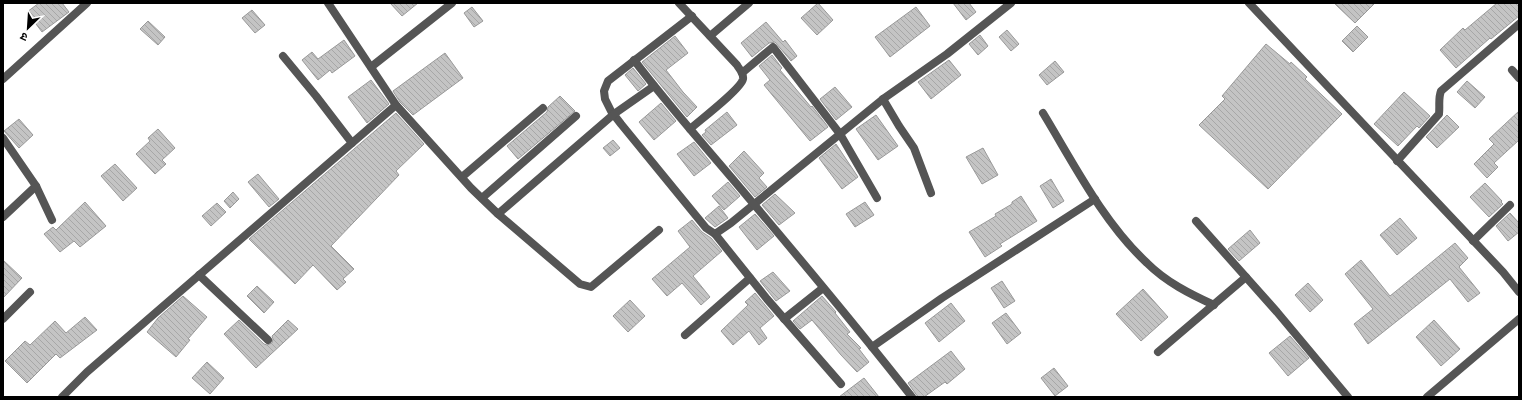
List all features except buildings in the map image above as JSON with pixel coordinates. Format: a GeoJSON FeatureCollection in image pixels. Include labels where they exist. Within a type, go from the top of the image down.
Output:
{"type":"FeatureCollection","features":[{"type":"Feature","properties":{"kind":"street"},"geometry":{"type":"LineString","coordinates":[[3,79],[87,3]]}},
{"type":"Feature","properties":{"kind":"street"},"geometry":{"type":"LineString","coordinates":[[328,3],[396,105],[498,214],[580,284],[591,287],[659,230]]}},
{"type":"Feature","properties":{"kind":"street"},"geometry":{"type":"LineString","coordinates":[[371,67],[452,3]]}},
{"type":"Feature","properties":{"kind":"street"},"geometry":{"type":"LineString","coordinates":[[680,3],[737,65],[743,78],[737,88],[690,129]]}},
{"type":"Feature","properties":{"kind":"street"},"geometry":{"type":"LineString","coordinates":[[710,36],[749,3]]}},
{"type":"Feature","properties":{"kind":"street"},"geometry":{"type":"LineString","coordinates":[[715,234],[883,99],[948,54],[1010,3]]}},
{"type":"Feature","properties":{"kind":"street"},"geometry":{"type":"LineString","coordinates":[[1249,3],[1503,272],[1519,292]]}},
{"type":"Feature","properties":{"kind":"street"},"geometry":{"type":"LineString","coordinates":[[692,16],[608,81],[604,91],[605,99],[621,124],[706,228],[715,234],[784,319],[841,384]]}},
{"type":"Feature","properties":{"kind":"street"},"geometry":{"type":"LineString","coordinates":[[1397,161],[1439,114],[1439,99],[1442,91],[1519,24]]}},
{"type":"Feature","properties":{"kind":"street"},"geometry":{"type":"LineString","coordinates":[[742,73],[773,47],[840,134],[877,198]]}},
{"type":"Feature","properties":{"kind":"street"},"geometry":{"type":"LineString","coordinates":[[283,56],[352,143]]}},
{"type":"Feature","properties":{"kind":"street"},"geometry":{"type":"LineString","coordinates":[[634,60],[912,397]]}},
{"type":"Feature","properties":{"kind":"street"},"geometry":{"type":"LineString","coordinates":[[1512,70],[1519,78]]}},
{"type":"Feature","properties":{"kind":"street"},"geometry":{"type":"LineString","coordinates":[[498,214],[614,114],[654,86]]}},
{"type":"Feature","properties":{"kind":"street"},"geometry":{"type":"LineString","coordinates":[[883,99],[914,148],[932,193]]}},
{"type":"Feature","properties":{"kind":"street"},"geometry":{"type":"LineString","coordinates":[[62,397],[87,372],[396,105]]}},
{"type":"Feature","properties":{"kind":"street"},"geometry":{"type":"LineString","coordinates":[[462,177],[544,108]]}},
{"type":"Feature","properties":{"kind":"street"},"geometry":{"type":"LineString","coordinates":[[1043,113],[1095,199],[1121,234],[1147,263],[1167,279],[1190,295],[1214,305]]}},
{"type":"Feature","properties":{"kind":"street"},"geometry":{"type":"LineString","coordinates":[[482,198],[576,116]]}},
{"type":"Feature","properties":{"kind":"street"},"geometry":{"type":"LineString","coordinates":[[3,138],[42,196],[52,220]]}},
{"type":"Feature","properties":{"kind":"street"},"geometry":{"type":"LineString","coordinates":[[3,217],[36,186]]}},
{"type":"Feature","properties":{"kind":"street"},"geometry":{"type":"LineString","coordinates":[[872,347],[942,298],[1095,199]]}},
{"type":"Feature","properties":{"kind":"street"},"geometry":{"type":"LineString","coordinates":[[1473,241],[1510,205]]}},
{"type":"Feature","properties":{"kind":"street"},"geometry":{"type":"LineString","coordinates":[[1196,221],[1348,397]]}},
{"type":"Feature","properties":{"kind":"street"},"geometry":{"type":"LineString","coordinates":[[199,275],[268,340]]}},
{"type":"Feature","properties":{"kind":"street"},"geometry":{"type":"LineString","coordinates":[[686,335],[750,278]]}},
{"type":"Feature","properties":{"kind":"street"},"geometry":{"type":"LineString","coordinates":[[1158,352],[1246,278]]}},
{"type":"Feature","properties":{"kind":"street"},"geometry":{"type":"LineString","coordinates":[[784,319],[823,288]]}},
{"type":"Feature","properties":{"kind":"street"},"geometry":{"type":"LineString","coordinates":[[3,319],[30,292]]}},
{"type":"Feature","properties":{"kind":"street"},"geometry":{"type":"LineString","coordinates":[[1426,397],[1519,319]]}}]}
